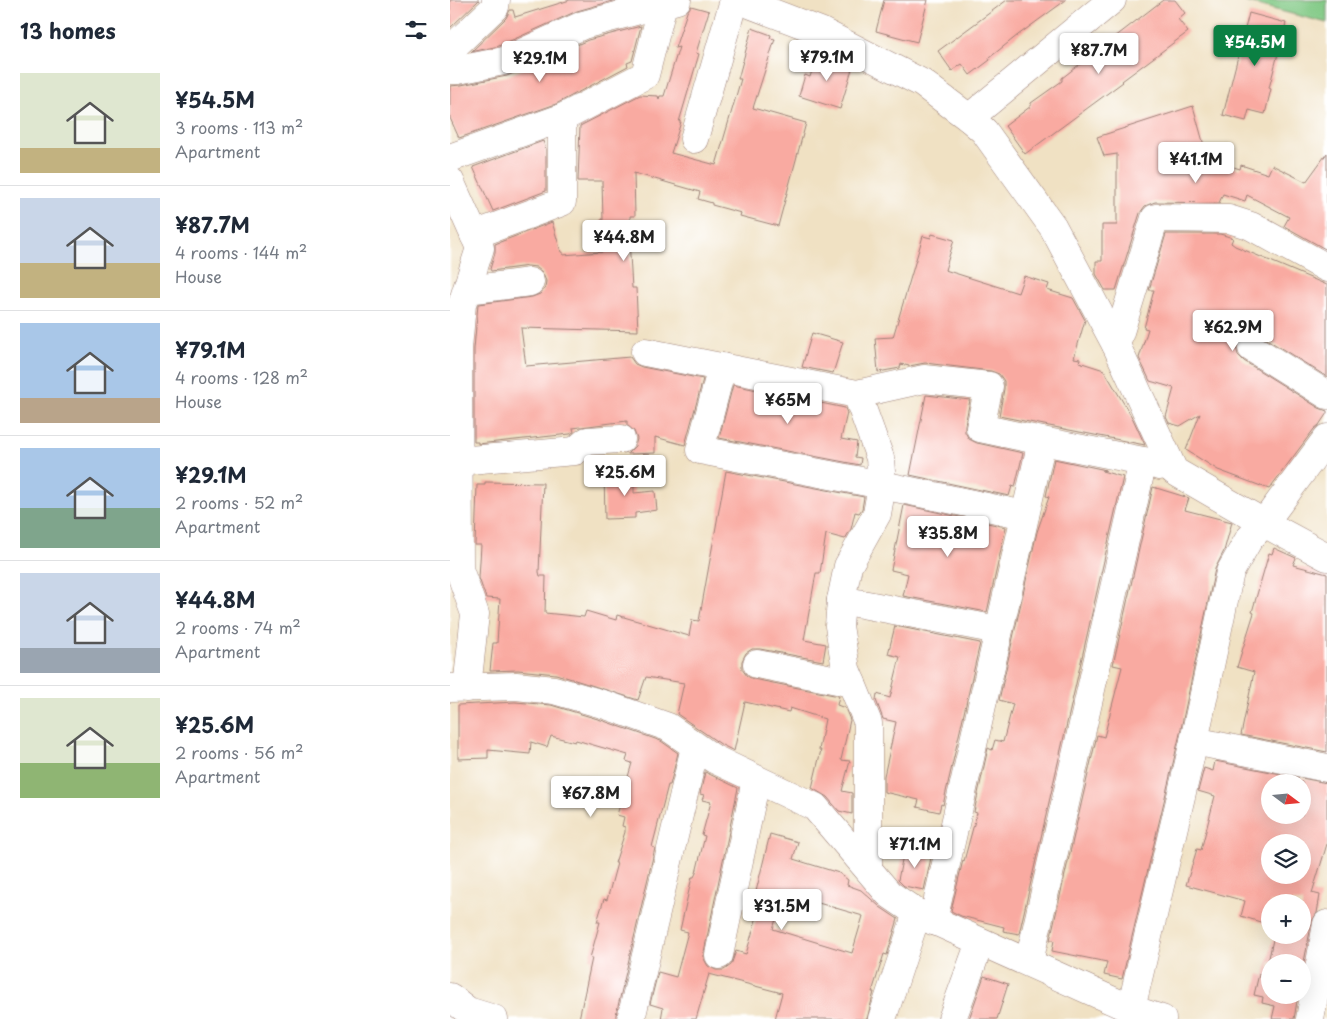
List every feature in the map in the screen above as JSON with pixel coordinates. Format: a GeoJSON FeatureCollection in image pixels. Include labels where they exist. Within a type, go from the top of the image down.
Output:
{"type":"FeatureCollection","features":[{"type":"Feature","properties":{"kind":"street"},"geometry":{"type":"LineString","coordinates":[[450,50],[494,8],[496,0]]}},
{"type":"Feature","properties":{"kind":"street"},"geometry":{"type":"LineString","coordinates":[[694,139],[734,0]]}},
{"type":"Feature","properties":{"kind":"street"},"geometry":{"type":"LineString","coordinates":[[739,0],[820,31],[922,83],[984,131],[1053,227],[1116,345],[1174,471]]}},
{"type":"Feature","properties":{"kind":"street"},"geometry":{"type":"LineString","coordinates":[[969,118],[1112,0]]}},
{"type":"Feature","properties":{"kind":"street"},"geometry":{"type":"LineString","coordinates":[[450,70],[504,61],[583,26],[671,2]]}},
{"type":"Feature","properties":{"kind":"street"},"geometry":{"type":"LineString","coordinates":[[450,158],[562,118],[645,75],[671,2]]}},
{"type":"Feature","properties":{"kind":"street"},"geometry":{"type":"LineString","coordinates":[[464,226],[562,202],[562,118]]}},
{"type":"Feature","properties":{"kind":"street"},"geometry":{"type":"LineString","coordinates":[[450,181],[464,226],[480,248],[463,281],[458,348],[456,471],[458,569],[475,614],[459,688],[516,686],[554,690],[606,705],[668,727],[714,758],[815,807],[889,894],[925,917],[1131,1009],[1162,1019]]}},
{"type":"Feature","properties":{"kind":"street"},"geometry":{"type":"LineString","coordinates":[[1116,345],[1156,218],[1229,219],[1251,226],[1327,268]]}},
{"type":"Feature","properties":{"kind":"street"},"geometry":{"type":"LineString","coordinates":[[463,281],[530,282]]}},
{"type":"Feature","properties":{"kind":"street"},"geometry":{"type":"LineString","coordinates":[[1252,348],[1327,395]]}},
{"type":"Feature","properties":{"kind":"street"},"geometry":{"type":"LineString","coordinates":[[645,352],[857,394],[924,379],[989,386],[980,428],[1143,461],[1174,471],[1327,557]]}},
{"type":"Feature","properties":{"kind":"street"},"geometry":{"type":"LineString","coordinates":[[722,367],[700,450],[1025,515]]}},
{"type":"Feature","properties":{"kind":"street"},"geometry":{"type":"LineString","coordinates":[[857,394],[880,458],[882,485],[877,514],[848,566],[838,626],[846,669],[868,723],[868,868]]}},
{"type":"Feature","properties":{"kind":"street"},"geometry":{"type":"LineString","coordinates":[[1131,1009],[1194,741],[1230,572],[1250,539],[1327,438]]}},
{"type":"Feature","properties":{"kind":"street"},"geometry":{"type":"LineString","coordinates":[[456,471],[575,451],[587,441],[621,439]]}},
{"type":"Feature","properties":{"kind":"street"},"geometry":{"type":"LineString","coordinates":[[882,1019],[925,917],[998,630],[1042,441]]}},
{"type":"Feature","properties":{"kind":"street"},"geometry":{"type":"LineString","coordinates":[[1029,962],[1143,461]]}},
{"type":"Feature","properties":{"kind":"street"},"geometry":{"type":"LineString","coordinates":[[841,600],[998,630]]}},
{"type":"Feature","properties":{"kind":"street"},"geometry":{"type":"LineString","coordinates":[[757,664],[852,683]]}},
{"type":"Feature","properties":{"kind":"street"},"geometry":{"type":"LineString","coordinates":[[1194,741],[1327,768]]}},
{"type":"Feature","properties":{"kind":"street"},"geometry":{"type":"LineString","coordinates":[[631,1019],[695,747]]}},
{"type":"Feature","properties":{"kind":"street"},"geometry":{"type":"LineString","coordinates":[[719,955],[756,780]]}},
{"type":"Feature","properties":{"kind":"street"},"geometry":{"type":"LineString","coordinates":[[1310,1019],[1327,924]]}},
{"type":"Feature","properties":{"kind":"street"},"geometry":{"type":"LineString","coordinates":[[952,1019],[980,942]]}},
{"type":"Feature","properties":{"kind":"street"},"geometry":{"type":"LineString","coordinates":[[450,997],[468,1011],[494,1019]]}},
{"type":"Feature","properties":{"kind":"green space"},"geometry":{"type":"Polygon","coordinates":[[[1246,0],[1327,0],[1327,23],[1245,2],[1246,0]]]}},
{"type":"Feature","properties":{"kind":"building"},"geometry":{"type":"Polygon","coordinates":[[[450,0],[479,0],[450,28],[450,0]]]}},
{"type":"Feature","properties":{"kind":"building"},"geometry":{"type":"Polygon","coordinates":[[[570,0],[616,0],[577,11],[499,46],[471,52],[506,18],[510,10],[513,10],[515,17],[570,0]]]}},
{"type":"Feature","properties":{"kind":"building"},"geometry":{"type":"Polygon","coordinates":[[[884,0],[928,0],[917,42],[876,31],[884,0]]]}},
{"type":"Feature","properties":{"kind":"building"},"geometry":{"type":"Polygon","coordinates":[[[1007,0],[1066,0],[1018,35],[970,75],[962,64],[952,71],[938,51],[1007,0]]]}},
{"type":"Feature","properties":{"kind":"building"},"geometry":{"type":"Polygon","coordinates":[[[1163,0],[1175,0],[1185,13],[1178,19],[1188,32],[1025,154],[1005,126],[1031,106],[1031,103],[1062,81],[1062,78],[1163,0]]]}},
{"type":"Feature","properties":{"kind":"building"},"geometry":{"type":"Polygon","coordinates":[[[691,6],[709,11],[696,53],[699,54],[671,153],[716,165],[741,79],[738,79],[752,28],[771,35],[770,38],[775,39],[753,108],[806,123],[778,226],[740,216],[741,213],[698,199],[700,192],[634,173],[635,216],[630,216],[631,239],[629,239],[632,288],[636,288],[638,331],[521,328],[526,366],[630,357],[635,364],[642,367],[703,379],[685,445],[655,437],[655,453],[628,454],[635,446],[637,439],[634,431],[627,425],[627,421],[573,428],[574,432],[570,434],[478,444],[478,442],[474,442],[474,349],[478,304],[532,297],[540,294],[545,288],[546,281],[542,272],[536,267],[528,266],[491,271],[495,244],[552,222],[563,255],[602,252],[602,181],[578,181],[580,126],[640,95],[658,96],[659,99],[660,96],[664,96],[679,47],[675,48],[687,12],[691,6]]]}},
{"type":"Feature","properties":{"kind":"building"},"geometry":{"type":"Polygon","coordinates":[[[1249,13],[1286,23],[1269,88],[1271,89],[1265,114],[1249,110],[1246,121],[1223,115],[1249,13]]]}},
{"type":"Feature","properties":{"kind":"building"},"geometry":{"type":"Polygon","coordinates":[[[641,26],[632,61],[627,63],[628,66],[556,104],[459,138],[450,118],[450,86],[507,76],[588,40],[641,26]]]}},
{"type":"Feature","properties":{"kind":"building"},"geometry":{"type":"Polygon","coordinates":[[[817,53],[844,61],[842,66],[852,69],[840,109],[799,96],[805,75],[810,77],[817,53]]]}},
{"type":"Feature","properties":{"kind":"building"},"geometry":{"type":"Polygon","coordinates":[[[1193,106],[1210,167],[1211,160],[1240,169],[1241,165],[1268,174],[1272,165],[1306,182],[1327,153],[1327,250],[1284,226],[1289,217],[1247,195],[1245,201],[1223,194],[1219,203],[1155,202],[1145,206],[1140,213],[1116,290],[1105,290],[1096,274],[1096,261],[1102,261],[1102,225],[1117,225],[1117,154],[1104,156],[1097,137],[1193,106]]]}},
{"type":"Feature","properties":{"kind":"building"},"geometry":{"type":"Polygon","coordinates":[[[543,141],[546,149],[546,191],[493,211],[473,167],[543,141]]]}},
{"type":"Feature","properties":{"kind":"building"},"geometry":{"type":"Polygon","coordinates":[[[932,234],[954,240],[945,270],[1018,293],[1024,276],[1049,284],[1047,290],[1073,298],[1085,320],[1074,358],[1080,359],[1079,362],[1104,370],[1133,419],[1145,445],[999,416],[1004,381],[999,374],[991,371],[925,363],[909,366],[901,364],[900,368],[878,372],[875,338],[893,337],[923,236],[931,238],[932,234]]]}},
{"type":"Feature","properties":{"kind":"building"},"geometry":{"type":"Polygon","coordinates":[[[1166,234],[1220,234],[1233,238],[1231,243],[1235,246],[1327,285],[1327,377],[1260,335],[1252,332],[1244,334],[1239,339],[1236,347],[1238,355],[1244,361],[1319,408],[1327,411],[1319,425],[1269,489],[1218,470],[1186,450],[1200,414],[1180,426],[1169,423],[1166,417],[1174,388],[1150,381],[1139,358],[1148,329],[1144,328],[1154,290],[1149,290],[1166,234]]]}},
{"type":"Feature","properties":{"kind":"building"},"geometry":{"type":"Polygon","coordinates":[[[812,333],[843,342],[833,373],[802,367],[812,333]]]}},
{"type":"Feature","properties":{"kind":"building"},"geometry":{"type":"Polygon","coordinates":[[[733,385],[845,408],[847,413],[841,439],[857,442],[855,457],[861,458],[860,465],[719,438],[733,385]]]}},
{"type":"Feature","properties":{"kind":"building"},"geometry":{"type":"Polygon","coordinates":[[[926,395],[970,400],[965,425],[965,432],[969,439],[977,443],[1023,453],[1015,487],[1012,486],[1009,496],[910,475],[926,395]]]}},
{"type":"Feature","properties":{"kind":"building"},"geometry":{"type":"Polygon","coordinates":[[[1054,459],[1106,470],[1102,471],[1123,477],[1019,934],[1003,931],[1004,927],[961,916],[951,911],[977,813],[974,812],[988,748],[992,750],[995,740],[1003,742],[1013,704],[999,700],[1037,532],[1049,497],[1046,496],[1054,459]]]}},
{"type":"Feature","properties":{"kind":"building"},"geometry":{"type":"Polygon","coordinates":[[[726,471],[864,497],[862,509],[859,513],[855,512],[851,529],[845,539],[826,534],[820,573],[816,573],[804,640],[826,644],[823,661],[752,649],[746,653],[742,661],[742,669],[747,676],[753,679],[839,696],[837,705],[845,708],[850,720],[841,760],[850,761],[842,791],[852,793],[852,814],[839,811],[827,797],[812,788],[821,750],[819,750],[825,719],[790,708],[789,712],[745,702],[734,751],[722,745],[677,714],[684,683],[646,677],[638,700],[556,674],[518,670],[490,671],[493,643],[497,643],[500,599],[486,598],[479,578],[481,545],[475,545],[477,485],[485,485],[485,482],[543,483],[539,572],[540,576],[546,576],[545,613],[584,617],[586,611],[616,620],[617,615],[689,636],[692,620],[699,621],[726,471]]]}},
{"type":"Feature","properties":{"kind":"building"},"geometry":{"type":"Polygon","coordinates":[[[604,472],[634,472],[634,493],[655,491],[657,510],[635,513],[635,518],[605,519],[604,472]]]}},
{"type":"Feature","properties":{"kind":"building"},"geometry":{"type":"Polygon","coordinates":[[[1153,487],[1189,498],[1185,510],[1232,522],[1224,551],[1215,569],[1179,738],[1122,979],[1104,975],[1107,962],[1052,951],[1054,940],[1050,940],[1097,735],[1104,737],[1122,667],[1113,665],[1153,487]]]}},
{"type":"Feature","properties":{"kind":"building"},"geometry":{"type":"Polygon","coordinates":[[[904,505],[1006,527],[987,612],[903,596],[908,574],[891,570],[904,505]]]}},
{"type":"Feature","properties":{"kind":"building"},"geometry":{"type":"Polygon","coordinates":[[[1274,548],[1296,558],[1293,565],[1327,574],[1327,752],[1241,735],[1254,672],[1237,667],[1254,613],[1252,612],[1269,553],[1272,554],[1274,548]]]}},
{"type":"Feature","properties":{"kind":"building"},"geometry":{"type":"Polygon","coordinates":[[[895,626],[980,643],[943,805],[941,804],[939,812],[917,807],[919,800],[884,792],[884,776],[896,722],[883,719],[876,700],[877,694],[890,698],[900,657],[888,654],[895,626]]]}},
{"type":"Feature","properties":{"kind":"building"},"geometry":{"type":"Polygon","coordinates":[[[515,702],[551,705],[601,720],[661,741],[678,753],[652,847],[655,848],[615,1019],[579,1019],[592,958],[590,958],[600,922],[597,922],[604,899],[607,900],[617,863],[615,863],[625,832],[625,827],[622,826],[624,817],[617,815],[632,763],[626,761],[628,755],[576,740],[575,742],[551,736],[547,747],[531,742],[530,754],[488,750],[488,758],[458,759],[458,705],[515,702]]]}},
{"type":"Feature","properties":{"kind":"building"},"geometry":{"type":"Polygon","coordinates":[[[1215,761],[1281,774],[1261,774],[1261,824],[1311,824],[1311,780],[1327,783],[1327,844],[1312,893],[1320,895],[1317,913],[1311,926],[1311,894],[1261,894],[1261,922],[1241,916],[1245,901],[1186,885],[1197,849],[1201,850],[1215,796],[1198,791],[1204,768],[1213,771],[1215,761]]]}},
{"type":"Feature","properties":{"kind":"building"},"geometry":{"type":"Polygon","coordinates":[[[705,772],[738,788],[704,952],[704,959],[708,966],[716,970],[724,970],[731,965],[736,951],[746,954],[758,913],[751,912],[770,834],[798,842],[793,859],[839,873],[848,880],[847,885],[861,890],[880,907],[898,919],[887,955],[884,954],[872,992],[874,992],[867,1019],[775,1019],[782,993],[709,974],[696,1019],[661,1019],[663,1008],[650,1004],[658,972],[676,977],[688,932],[680,930],[692,877],[696,873],[705,836],[702,835],[711,802],[702,800],[704,795],[700,794],[705,772]],[[784,893],[773,929],[852,953],[863,916],[784,893]]]}},
{"type":"Feature","properties":{"kind":"building"},"geometry":{"type":"Polygon","coordinates":[[[911,848],[932,853],[924,890],[904,886],[898,880],[904,850],[910,852],[911,848]]]}},
{"type":"Feature","properties":{"kind":"building"},"geometry":{"type":"Polygon","coordinates":[[[1272,944],[1307,944],[1306,954],[1270,954],[1272,944]]]}},
{"type":"Feature","properties":{"kind":"building"},"geometry":{"type":"Polygon","coordinates":[[[1259,974],[1261,975],[1261,997],[1254,995],[1259,974]]]}},
{"type":"Feature","properties":{"kind":"building"},"geometry":{"type":"Polygon","coordinates":[[[984,976],[1008,984],[997,1019],[969,1019],[984,976]]]}},
{"type":"Feature","properties":{"kind":"building"},"geometry":{"type":"Polygon","coordinates":[[[1266,1004],[1296,1004],[1294,1019],[1272,1019],[1275,1006],[1266,1004]]]}}]}
